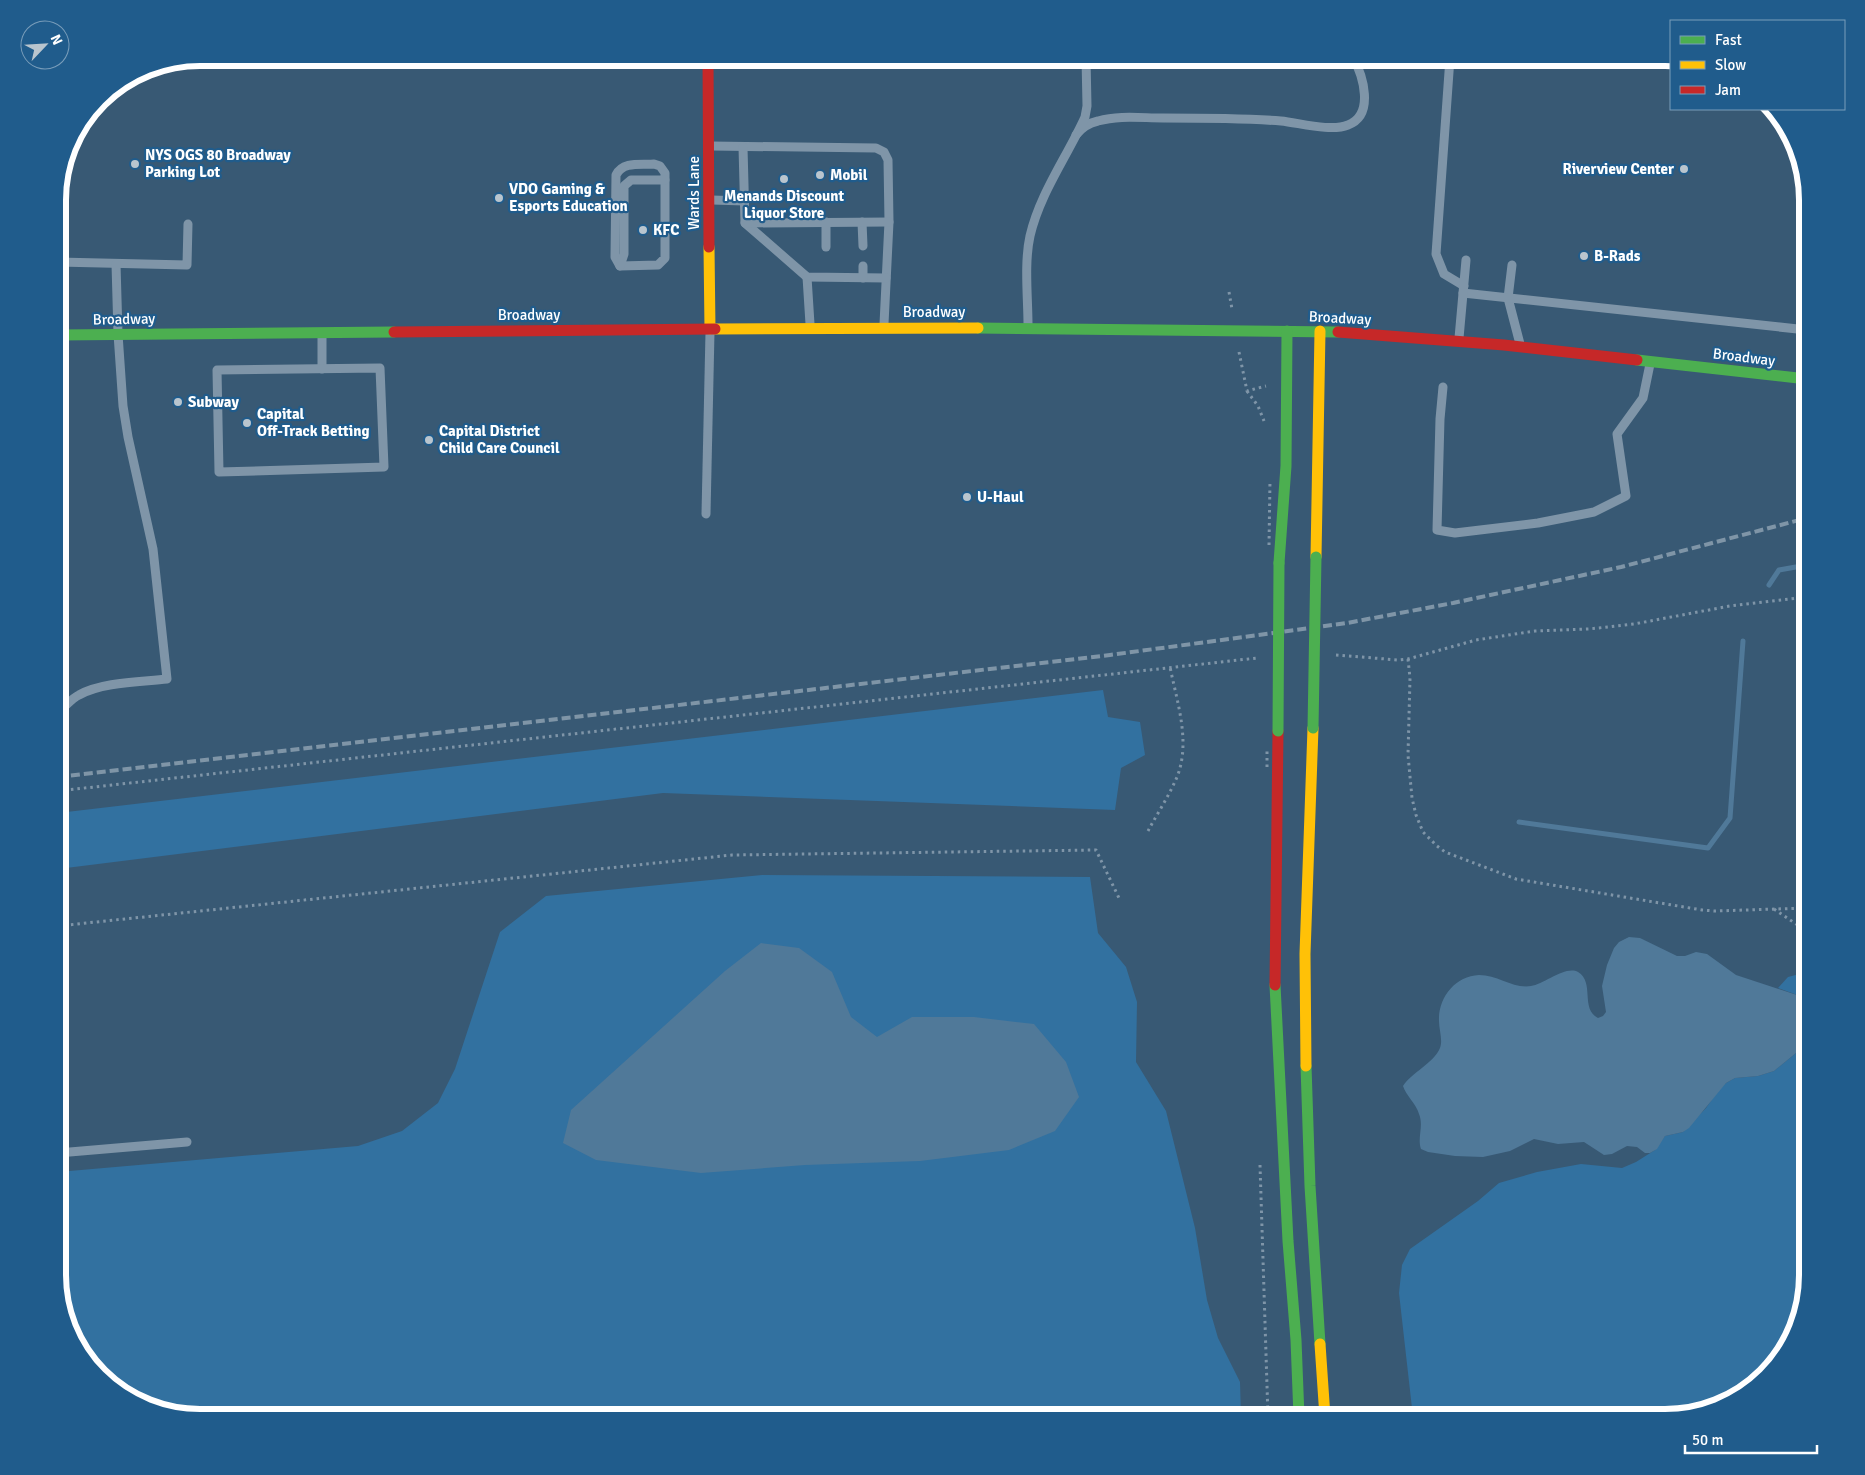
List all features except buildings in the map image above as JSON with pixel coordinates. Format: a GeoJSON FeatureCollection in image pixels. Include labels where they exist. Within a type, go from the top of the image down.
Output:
{"type":"FeatureCollection","features":[{"type":"Feature","properties":{"kind":"main road","name":"Wards Lane"},"geometry":{"type":"LineString","coordinates":[[708,67],[710,329]]}},
{"type":"Feature","properties":{"kind":"main road","name":"Broadway"},"geometry":{"type":"LineString","coordinates":[[67,335],[810,327],[1320,331],[1520,346],[1799,378]]}},
{"type":"Feature","properties":{"kind":"main road"},"geometry":{"type":"LineString","coordinates":[[1288,331],[1286,466],[1279,563],[1275,978],[1299,1409]]}},
{"type":"Feature","properties":{"kind":"main road"},"geometry":{"type":"LineString","coordinates":[[1320,331],[1313,728],[1305,954],[1309,1146],[1324,1409]]}},
{"type":"Feature","properties":{"kind":"main road"},"geometry":{"type":"LineString","coordinates":[[1320,1337],[1330,1409]]}},
{"type":"Feature","properties":{"kind":"main road"},"geometry":{"type":"LineString","coordinates":[[1296,1340],[1305,1409]]}},
{"type":"Feature","properties":{"kind":"lane"},"geometry":{"type":"LineString","coordinates":[[1028,328],[1028,257],[1030,236],[1044,193],[1085,117],[1086,66]]}},
{"type":"Feature","properties":{"kind":"lane"},"geometry":{"type":"LineString","coordinates":[[1076,134],[1092,122],[1120,117],[1279,121],[1344,127],[1358,118],[1364,100],[1360,74],[1356,66]]}},
{"type":"Feature","properties":{"kind":"lane"},"geometry":{"type":"LineString","coordinates":[[1449,66],[1436,254],[1444,274],[1463,290],[1508,298],[1799,329]]}},
{"type":"Feature","properties":{"kind":"lane"},"geometry":{"type":"LineString","coordinates":[[709,146],[876,148],[884,152],[888,160],[889,222],[884,327]]}},
{"type":"Feature","properties":{"kind":"lane"},"geometry":{"type":"LineString","coordinates":[[743,147],[745,223],[806,277],[886,278]]}},
{"type":"Feature","properties":{"kind":"lane"},"geometry":{"type":"LineString","coordinates":[[656,164],[664,171],[665,180],[665,258],[658,265],[620,266],[615,258],[615,181],[617,172],[627,165],[656,164]]}},
{"type":"Feature","properties":{"kind":"lane"},"geometry":{"type":"LineString","coordinates":[[620,266],[624,254],[624,186],[630,180],[665,180]]}},
{"type":"Feature","properties":{"kind":"lane"},"geometry":{"type":"LineString","coordinates":[[709,200],[744,201]]}},
{"type":"Feature","properties":{"kind":"lane"},"geometry":{"type":"LineString","coordinates":[[826,222],[826,247]]}},
{"type":"Feature","properties":{"kind":"lane"},"geometry":{"type":"LineString","coordinates":[[862,222],[863,246]]}},
{"type":"Feature","properties":{"kind":"lane"},"geometry":{"type":"LineString","coordinates":[[745,223],[889,222]]}},
{"type":"Feature","properties":{"kind":"lane"},"geometry":{"type":"LineString","coordinates":[[67,262],[187,264],[188,224]]}},
{"type":"Feature","properties":{"kind":"lane"},"geometry":{"type":"LineString","coordinates":[[1459,341],[1466,260]]}},
{"type":"Feature","properties":{"kind":"lane"},"geometry":{"type":"LineString","coordinates":[[67,704],[85,692],[104,687],[167,679],[153,549],[123,406],[116,264]]}},
{"type":"Feature","properties":{"kind":"lane"},"geometry":{"type":"LineString","coordinates":[[1512,265],[1508,298],[1520,346]]}},
{"type":"Feature","properties":{"kind":"lane"},"geometry":{"type":"LineString","coordinates":[[863,266],[863,278]]}},
{"type":"Feature","properties":{"kind":"lane"},"geometry":{"type":"LineString","coordinates":[[826,267],[827,277]]}},
{"type":"Feature","properties":{"kind":"lane"},"geometry":{"type":"LineString","coordinates":[[806,277],[810,327]]}},
{"type":"Feature","properties":{"kind":"lane"},"geometry":{"type":"LineString","coordinates":[[706,514],[710,329]]}},
{"type":"Feature","properties":{"kind":"lane"},"geometry":{"type":"LineString","coordinates":[[322,331],[322,369]]}},
{"type":"Feature","properties":{"kind":"lane"},"geometry":{"type":"LineString","coordinates":[[1443,387],[1440,419],[1437,530],[1455,533],[1491,530],[1594,512],[1626,496],[1617,434],[1643,398],[1651,361]]}},
{"type":"Feature","properties":{"kind":"lane"},"geometry":{"type":"LineString","coordinates":[[380,368],[384,467],[219,472],[217,370],[322,369],[380,368]]}},
{"type":"Feature","properties":{"kind":"lane"},"geometry":{"type":"LineString","coordinates":[[67,1152],[187,1142]]}},
{"type":"Feature","properties":{"kind":"path"},"geometry":{"type":"LineString","coordinates":[[1229,292],[1247,391],[1287,380]]}},
{"type":"Feature","properties":{"kind":"path"},"geometry":{"type":"LineString","coordinates":[[1329,654],[1398,660],[1408,659],[1486,638],[1535,631],[1589,629],[1634,624],[1730,606],[1799,598]]}},
{"type":"Feature","properties":{"kind":"path"},"geometry":{"type":"LineString","coordinates":[[67,790],[1266,657]]}},
{"type":"Feature","properties":{"kind":"path"},"geometry":{"type":"LineString","coordinates":[[1408,659],[1410,678],[1408,755],[1412,798],[1423,832],[1445,852],[1516,879],[1702,910],[1799,908]]}},
{"type":"Feature","properties":{"kind":"path"},"geometry":{"type":"LineString","coordinates":[[1148,832],[1177,777],[1183,752],[1182,731],[1170,667]]}},
{"type":"Feature","properties":{"kind":"path"},"geometry":{"type":"LineString","coordinates":[[67,925],[732,855],[1096,850],[1119,898]]}},
{"type":"Feature","properties":{"kind":"path"},"geometry":{"type":"LineString","coordinates":[[1773,909],[1799,926]]}},
{"type":"Feature","properties":{"kind":"shaded area"},"geometry":{"type":"Polygon","coordinates":[[[1103,690],[1108,717],[1140,722],[1145,755],[1121,768],[1115,810],[663,793],[67,868],[67,812],[1103,690]]]}},
{"type":"Feature","properties":{"kind":"shaded area"},"geometry":{"type":"Polygon","coordinates":[[[762,875],[1090,877],[1098,933],[1126,967],[1137,1002],[1136,1062],[1166,1111],[1195,1228],[1207,1300],[1218,1338],[1240,1382],[1241,1409],[200,1409],[174,1406],[149,1399],[126,1386],[112,1375],[94,1356],[80,1334],[69,1301],[67,1283],[67,1171],[358,1146],[402,1131],[438,1103],[455,1069],[500,932],[546,896],[762,875]]]}},
{"type":"Feature","properties":{"kind":"shaded area"},"geometry":{"type":"Polygon","coordinates":[[[1629,937],[1640,938],[1677,956],[1685,956],[1696,952],[1707,954],[1736,975],[1799,996],[1799,1051],[1774,1071],[1758,1076],[1735,1078],[1726,1083],[1689,1128],[1683,1132],[1665,1136],[1657,1149],[1650,1153],[1645,1153],[1637,1147],[1627,1146],[1612,1154],[1604,1155],[1584,1142],[1558,1144],[1534,1139],[1510,1151],[1483,1157],[1455,1156],[1428,1152],[1421,1149],[1421,1127],[1418,1110],[1403,1086],[1433,1059],[1440,1048],[1439,1012],[1441,1004],[1450,990],[1462,979],[1470,976],[1493,977],[1518,986],[1531,986],[1561,973],[1573,971],[1583,976],[1586,982],[1590,1008],[1598,1018],[1606,1012],[1602,986],[1607,965],[1614,948],[1619,942],[1629,937]]]}},
{"type":"Feature","properties":{"kind":"shaded area"},"geometry":{"type":"Polygon","coordinates":[[[761,943],[799,948],[832,972],[851,1017],[877,1037],[912,1017],[974,1017],[1034,1024],[1066,1062],[1079,1097],[1055,1131],[1009,1150],[920,1161],[805,1165],[701,1173],[596,1160],[563,1143],[571,1110],[725,971],[761,943]]]}},
{"type":"Feature","properties":{"kind":"shaded area"},"geometry":{"type":"Polygon","coordinates":[[[1799,974],[1799,996],[1778,988],[1788,977],[1799,974]]]}},
{"type":"Feature","properties":{"kind":"shaded area"},"geometry":{"type":"Polygon","coordinates":[[[1799,1051],[1799,1274],[1796,1301],[1789,1326],[1776,1349],[1753,1375],[1732,1391],[1716,1399],[1691,1406],[1664,1409],[1412,1409],[1399,1293],[1402,1265],[1410,1249],[1478,1201],[1499,1183],[1537,1172],[1581,1164],[1622,1168],[1636,1162],[1655,1150],[1665,1136],[1683,1132],[1726,1083],[1735,1078],[1758,1076],[1774,1071],[1799,1051]]]}},
{"type":"Feature","properties":{"kind":"waterway"},"geometry":{"type":"LineString","coordinates":[[1769,585],[1779,570],[1799,566]]}},
{"type":"Feature","properties":{"kind":"waterway"},"geometry":{"type":"LineString","coordinates":[[1519,822],[1708,848],[1730,818],[1743,641]]}},
{"type":"Feature","properties":{"kind":"railway"},"geometry":{"type":"LineString","coordinates":[[67,776],[1110,655],[1347,623],[1453,603],[1621,567],[1799,520]]}},
{"type":"Feature","properties":{"kind":"traffic: fast"},"geometry":{"type":"LineString","coordinates":[[978,328],[1338,332]]}},
{"type":"Feature","properties":{"kind":"traffic: fast"},"geometry":{"type":"LineString","coordinates":[[1279,563],[1286,466],[1287,331]]}},
{"type":"Feature","properties":{"kind":"traffic: fast"},"geometry":{"type":"LineString","coordinates":[[67,335],[394,332]]}},
{"type":"Feature","properties":{"kind":"traffic: fast"},"geometry":{"type":"LineString","coordinates":[[1637,360],[1799,378]]}},
{"type":"Feature","properties":{"kind":"traffic: fast"},"geometry":{"type":"LineString","coordinates":[[1313,728],[1316,557]]}},
{"type":"Feature","properties":{"kind":"traffic: fast"},"geometry":{"type":"LineString","coordinates":[[1278,731],[1279,563]]}},
{"type":"Feature","properties":{"kind":"traffic: fast"},"geometry":{"type":"LineString","coordinates":[[1275,985],[1299,1409]]}},
{"type":"Feature","properties":{"kind":"traffic: fast"},"geometry":{"type":"LineString","coordinates":[[1306,1066],[1310,1186],[1320,1344]]}},
{"type":"Feature","properties":{"kind":"traffic: slow"},"geometry":{"type":"LineString","coordinates":[[709,247],[710,329]]}},
{"type":"Feature","properties":{"kind":"traffic: slow"},"geometry":{"type":"LineString","coordinates":[[715,329],[978,328]]}},
{"type":"Feature","properties":{"kind":"traffic: slow"},"geometry":{"type":"LineString","coordinates":[[1316,557],[1320,331]]}},
{"type":"Feature","properties":{"kind":"traffic: slow"},"geometry":{"type":"LineString","coordinates":[[1306,1066],[1305,954],[1313,728]]}},
{"type":"Feature","properties":{"kind":"traffic: slow"},"geometry":{"type":"LineString","coordinates":[[1320,1344],[1324,1409]]}},
{"type":"Feature","properties":{"kind":"traffic: jam"},"geometry":{"type":"LineString","coordinates":[[708,67],[709,247]]}},
{"type":"Feature","properties":{"kind":"traffic: jam"},"geometry":{"type":"LineString","coordinates":[[394,332],[715,329]]}},
{"type":"Feature","properties":{"kind":"traffic: jam"},"geometry":{"type":"LineString","coordinates":[[1338,332],[1504,345],[1637,360]]}},
{"type":"Feature","properties":{"kind":"traffic: jam"},"geometry":{"type":"LineString","coordinates":[[1275,985],[1278,731]]}},
{"type":"Feature","properties":{"kind":"place","name":"NYS OGS 80 Broadway Parking Lot"},"geometry":{"type":"Point","coordinates":[135,164]}},
{"type":"Feature","properties":{"kind":"place","name":"Riverview Center"},"geometry":{"type":"Point","coordinates":[1684,169]}},
{"type":"Feature","properties":{"kind":"place","name":"Mobil"},"geometry":{"type":"Point","coordinates":[820,175]}},
{"type":"Feature","properties":{"kind":"place","name":"Menands Discount Liquor Store"},"geometry":{"type":"Point","coordinates":[784,179]}},
{"type":"Feature","properties":{"kind":"place","name":"VDO Gaming & Esports Education"},"geometry":{"type":"Point","coordinates":[499,198]}},
{"type":"Feature","properties":{"kind":"place","name":"KFC"},"geometry":{"type":"Point","coordinates":[643,230]}},
{"type":"Feature","properties":{"kind":"place","name":"B-Rads"},"geometry":{"type":"Point","coordinates":[1584,256]}},
{"type":"Feature","properties":{"kind":"place","name":"Subway"},"geometry":{"type":"Point","coordinates":[178,402]}},
{"type":"Feature","properties":{"kind":"place","name":"Capital Off-Track Betting"},"geometry":{"type":"Point","coordinates":[247,423]}},
{"type":"Feature","properties":{"kind":"place","name":"Capital District Child Care Council"},"geometry":{"type":"Point","coordinates":[429,440]}},
{"type":"Feature","properties":{"kind":"place","name":"U-Haul"},"geometry":{"type":"Point","coordinates":[967,497]}}]}
